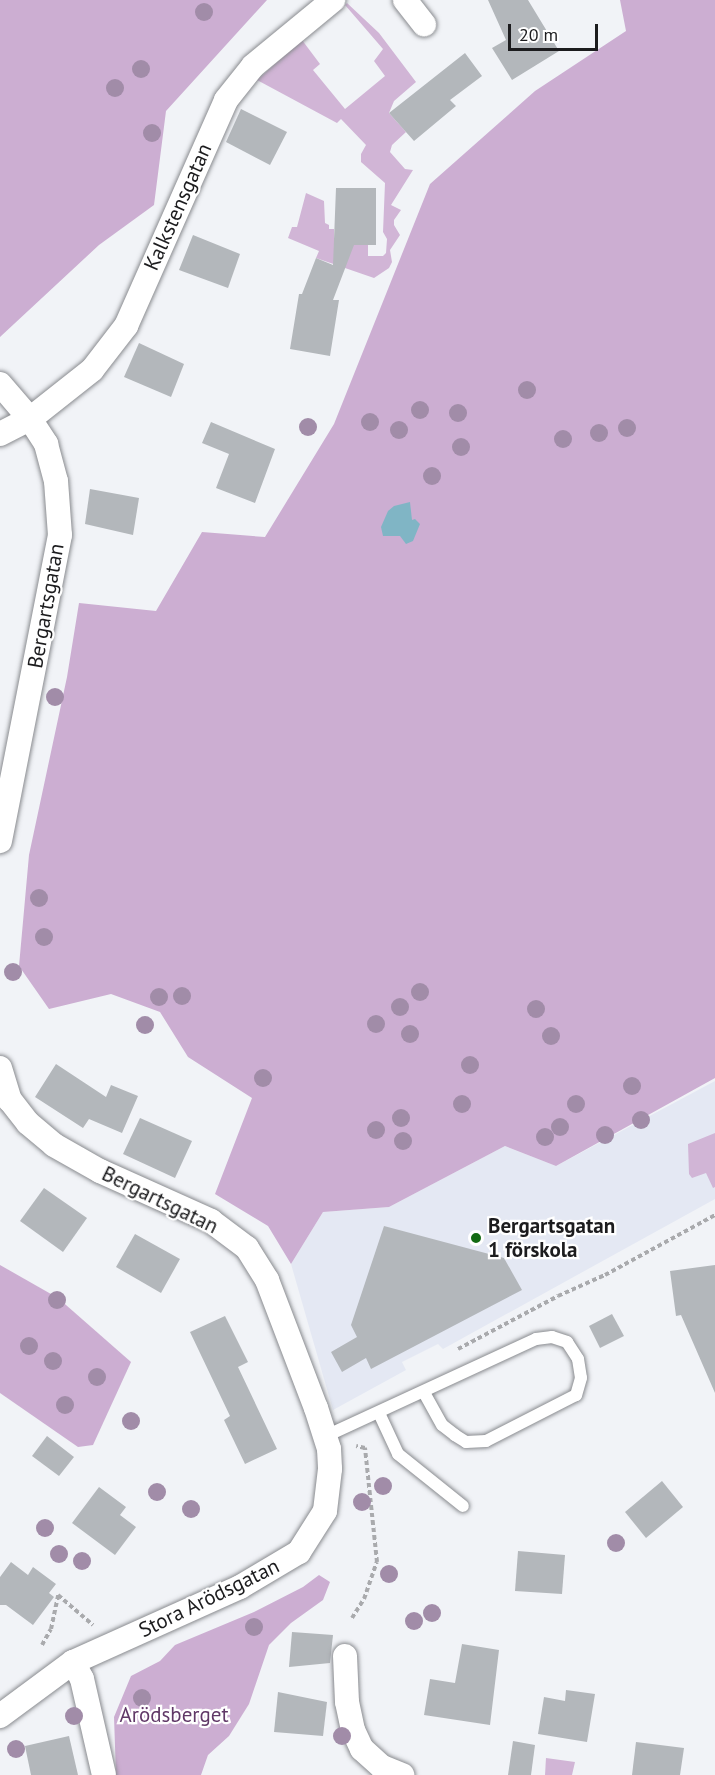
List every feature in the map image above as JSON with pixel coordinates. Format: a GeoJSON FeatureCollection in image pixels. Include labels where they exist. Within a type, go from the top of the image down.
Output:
{"type":"FeatureCollection","features":[{"type":"Feature","properties":{"kind":"street","name":"Kalkstensgatan"},"geometry":{"type":"LineString","coordinates":[[0,434],[30,419],[92,370],[126,326],[226,100],[253,66],[333,0]]}},
{"type":"Feature","properties":{"kind":"street"},"geometry":{"type":"LineString","coordinates":[[405,0],[424,24]]}},
{"type":"Feature","properties":{"kind":"street","name":"Bergartsgatan"},"geometry":{"type":"LineString","coordinates":[[0,384],[30,419],[46,444],[56,481],[60,535],[4,804],[0,841]]}},
{"type":"Feature","properties":{"kind":"street","name":"Bergartsgatan"},"geometry":{"type":"LineString","coordinates":[[0,1068],[10,1100],[28,1124],[54,1145],[100,1171],[211,1221],[248,1248],[267,1280],[323,1428]]}},
{"type":"Feature","properties":{"kind":"street","name":"Stora Arödsgatan"},"geometry":{"type":"LineString","coordinates":[[0,1716],[73,1662],[240,1587],[299,1552],[326,1511],[330,1469],[323,1428]]}},
{"type":"Feature","properties":{"kind":"street"},"geometry":{"type":"LineString","coordinates":[[345,1656],[347,1702],[357,1740],[362,1749],[382,1767],[402,1775]]}},
{"type":"Feature","properties":{"kind":"street"},"geometry":{"type":"LineString","coordinates":[[73,1662],[82,1679],[104,1775]]}},
{"type":"Feature","properties":{"kind":"lane"},"geometry":{"type":"LineString","coordinates":[[323,1428],[379,1413],[536,1339],[552,1337],[567,1342],[578,1359],[581,1378],[576,1395],[486,1441],[466,1442],[442,1425],[424,1393]]}},
{"type":"Feature","properties":{"kind":"lane"},"geometry":{"type":"LineString","coordinates":[[379,1413],[398,1454],[463,1506]]}},
{"type":"Feature","properties":{"kind":"path"},"geometry":{"type":"LineString","coordinates":[[456,1350],[558,1296],[605,1275],[715,1215]]}},
{"type":"Feature","properties":{"kind":"path"},"geometry":{"type":"LineString","coordinates":[[323,1428],[365,1448],[377,1562],[364,1599],[352,1618]]}},
{"type":"Feature","properties":{"kind":"path"},"geometry":{"type":"LineString","coordinates":[[42,1646],[51,1629],[58,1595],[97,1629]]}},
{"type":"Feature","properties":{"kind":"shaded area"},"geometry":{"type":"Polygon","coordinates":[[[347,3],[379,33],[416,82],[394,101],[389,113],[406,132],[392,145],[390,152],[405,169],[413,170],[391,205],[401,210],[394,220],[394,225],[400,235],[390,250],[392,262],[389,268],[374,278],[316,258],[319,251],[288,238],[292,227],[297,227],[306,193],[324,201],[325,223],[329,225],[329,229],[334,229],[334,245],[368,245],[368,256],[383,256],[386,253],[387,239],[383,232],[385,183],[361,162],[361,154],[366,145],[341,119],[337,123],[257,80],[302,40],[320,64],[313,70],[345,109],[385,76],[374,61],[383,49],[345,5],[347,3]]]}},
{"type":"Feature","properties":{"kind":"shaded area","name":"Bergartsgatan 1 förskola"},"geometry":{"type":"Polygon","coordinates":[[[715,1081],[715,1199],[443,1349],[438,1344],[402,1362],[406,1370],[333,1410],[291,1264],[323,1212],[389,1207],[505,1146],[556,1166],[715,1081]]]}},
{"type":"Feature","properties":{"kind":"shaded area"},"geometry":{"type":"Polygon","coordinates":[[[715,1133],[715,1187],[713,1188],[706,1173],[692,1178],[689,1174],[688,1144],[715,1133]]]}},
{"type":"Feature","properties":{"kind":"shaded area"},"geometry":{"type":"Polygon","coordinates":[[[546,1758],[575,1762],[572,1775],[545,1775],[546,1758]]]}},
{"type":"Feature","properties":{"kind":"green space"},"geometry":{"type":"Polygon","coordinates":[[[0,0],[267,0],[166,111],[154,205],[99,245],[0,337],[0,0]]]}},
{"type":"Feature","properties":{"kind":"green space"},"geometry":{"type":"Polygon","coordinates":[[[620,0],[715,0],[715,1078],[556,1166],[505,1146],[389,1207],[323,1212],[291,1264],[268,1226],[215,1194],[252,1098],[188,1057],[160,1012],[111,994],[49,1009],[19,966],[29,855],[67,677],[79,603],[156,611],[202,532],[265,537],[334,424],[430,184],[535,91],[626,31],[620,0]]]}},
{"type":"Feature","properties":{"kind":"green space"},"geometry":{"type":"Polygon","coordinates":[[[0,1265],[58,1298],[131,1362],[93,1445],[78,1447],[0,1393],[0,1265]]]}},
{"type":"Feature","properties":{"kind":"green space","name":"Arödsberget"},"geometry":{"type":"Polygon","coordinates":[[[319,1575],[330,1582],[323,1600],[291,1623],[269,1645],[249,1704],[229,1736],[208,1755],[201,1775],[116,1775],[114,1717],[131,1676],[160,1661],[175,1645],[254,1612],[303,1587],[319,1575]]]}},
{"type":"Feature","properties":{"kind":"water"},"geometry":{"type":"Polygon","coordinates":[[[410,502],[412,520],[415,519],[420,524],[413,541],[406,544],[400,536],[383,536],[381,527],[388,511],[394,506],[410,502]]]}},
{"type":"Feature","properties":{"kind":"building"},"geometry":{"type":"Polygon","coordinates":[[[488,0],[528,0],[559,51],[512,80],[492,48],[506,40],[488,0]]]}},
{"type":"Feature","properties":{"kind":"building"},"geometry":{"type":"Polygon","coordinates":[[[465,53],[482,76],[450,100],[456,106],[414,141],[389,113],[465,53]]]}},
{"type":"Feature","properties":{"kind":"building"},"geometry":{"type":"Polygon","coordinates":[[[241,109],[287,132],[270,165],[226,142],[241,109]]]}},
{"type":"Feature","properties":{"kind":"building"},"geometry":{"type":"Polygon","coordinates":[[[336,188],[376,188],[376,245],[354,245],[333,300],[339,300],[330,356],[290,349],[299,294],[302,294],[316,258],[333,265],[336,188]]]}},
{"type":"Feature","properties":{"kind":"building"},"geometry":{"type":"Polygon","coordinates":[[[193,235],[240,254],[228,288],[179,270],[193,235]]]}},
{"type":"Feature","properties":{"kind":"building"},"geometry":{"type":"Polygon","coordinates":[[[139,343],[184,364],[171,397],[124,377],[139,343]]]}},
{"type":"Feature","properties":{"kind":"building"},"geometry":{"type":"Polygon","coordinates":[[[211,422],[275,449],[255,503],[216,488],[229,454],[202,443],[211,422]]]}},
{"type":"Feature","properties":{"kind":"building"},"geometry":{"type":"Polygon","coordinates":[[[90,489],[139,498],[133,535],[85,524],[90,489]]]}},
{"type":"Feature","properties":{"kind":"building"},"geometry":{"type":"Polygon","coordinates":[[[56,1064],[106,1097],[111,1085],[138,1096],[122,1133],[89,1119],[83,1128],[35,1097],[56,1064]]]}},
{"type":"Feature","properties":{"kind":"building"},"geometry":{"type":"Polygon","coordinates":[[[140,1118],[192,1141],[175,1178],[123,1154],[140,1118]]]}},
{"type":"Feature","properties":{"kind":"building"},"geometry":{"type":"Polygon","coordinates":[[[44,1188],[87,1218],[63,1252],[20,1221],[44,1188]]]}},
{"type":"Feature","properties":{"kind":"building"},"geometry":{"type":"Polygon","coordinates":[[[384,1226],[504,1258],[522,1290],[371,1369],[366,1358],[342,1372],[331,1352],[357,1337],[351,1325],[384,1226]]]}},
{"type":"Feature","properties":{"kind":"building"},"geometry":{"type":"Polygon","coordinates":[[[135,1234],[180,1259],[161,1293],[116,1267],[135,1234]]]}},
{"type":"Feature","properties":{"kind":"building"},"geometry":{"type":"Polygon","coordinates":[[[715,1265],[715,1393],[681,1315],[676,1316],[670,1271],[715,1265]]]}},
{"type":"Feature","properties":{"kind":"building"},"geometry":{"type":"Polygon","coordinates":[[[612,1314],[624,1336],[600,1348],[589,1326],[612,1314]]]}},
{"type":"Feature","properties":{"kind":"building"},"geometry":{"type":"Polygon","coordinates":[[[225,1316],[248,1362],[238,1367],[277,1449],[245,1464],[224,1420],[230,1416],[190,1332],[225,1316]]]}},
{"type":"Feature","properties":{"kind":"building"},"geometry":{"type":"Polygon","coordinates":[[[47,1436],[74,1457],[59,1476],[32,1456],[47,1436]]]}},
{"type":"Feature","properties":{"kind":"building"},"geometry":{"type":"Polygon","coordinates":[[[662,1481],[683,1507],[646,1538],[625,1512],[662,1481]]]}},
{"type":"Feature","properties":{"kind":"building"},"geometry":{"type":"Polygon","coordinates":[[[99,1487],[126,1507],[120,1515],[136,1527],[115,1555],[72,1523],[99,1487]]]}},
{"type":"Feature","properties":{"kind":"building"},"geometry":{"type":"Polygon","coordinates":[[[518,1551],[565,1555],[562,1594],[515,1591],[518,1551]]]}},
{"type":"Feature","properties":{"kind":"building"},"geometry":{"type":"Polygon","coordinates":[[[11,1562],[28,1575],[33,1567],[56,1584],[49,1593],[54,1597],[33,1625],[6,1605],[0,1605],[0,1577],[11,1562]]]}},
{"type":"Feature","properties":{"kind":"building"},"geometry":{"type":"Polygon","coordinates":[[[292,1632],[333,1635],[330,1663],[289,1667],[292,1632]]]}},
{"type":"Feature","properties":{"kind":"building"},"geometry":{"type":"Polygon","coordinates":[[[462,1644],[499,1650],[490,1725],[424,1715],[430,1679],[455,1683],[462,1644]]]}},
{"type":"Feature","properties":{"kind":"building"},"geometry":{"type":"Polygon","coordinates":[[[566,1690],[595,1694],[587,1742],[538,1734],[544,1697],[565,1701],[566,1690]]]}},
{"type":"Feature","properties":{"kind":"building"},"geometry":{"type":"Polygon","coordinates":[[[278,1692],[327,1702],[323,1736],[274,1732],[278,1692]]]}},
{"type":"Feature","properties":{"kind":"building"},"geometry":{"type":"Polygon","coordinates":[[[69,1736],[78,1775],[31,1775],[25,1746],[69,1736]]]}},
{"type":"Feature","properties":{"kind":"building"},"geometry":{"type":"Polygon","coordinates":[[[513,1741],[535,1745],[531,1775],[508,1775],[513,1741]]]}},
{"type":"Feature","properties":{"kind":"building"},"geometry":{"type":"Polygon","coordinates":[[[636,1742],[684,1748],[680,1775],[632,1775],[636,1742]]]}},
{"type":"Feature","properties":{"kind":"place","name":"Bergartsgatan 1 förskola"},"geometry":{"type":"Point","coordinates":[476,1238]}}]}
